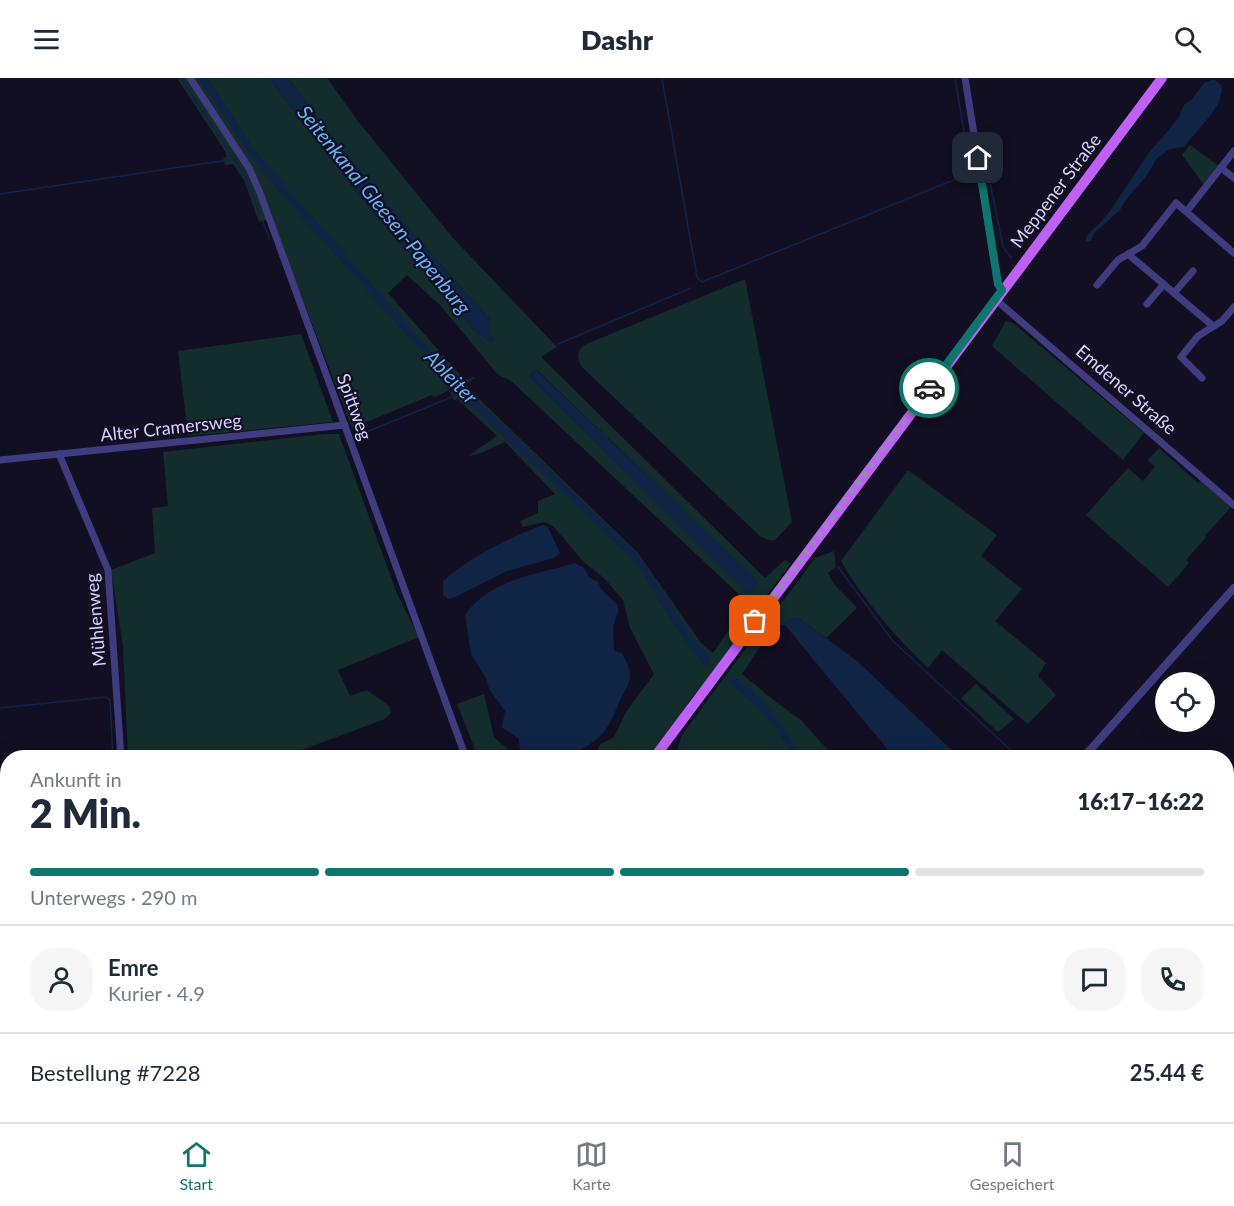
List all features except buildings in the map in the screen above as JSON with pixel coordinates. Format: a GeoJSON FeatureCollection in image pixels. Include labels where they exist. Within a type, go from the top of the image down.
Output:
{"type":"FeatureCollection","features":[{"type":"Feature","properties":{"kind":"main road","name":"Meppener Straße"},"geometry":{"type":"LineString","coordinates":[[660,750],[1162,78]]}},
{"type":"Feature","properties":{"kind":"street","name":"Spittweg"},"geometry":{"type":"LineString","coordinates":[[190,78],[249,168],[260,193],[463,750]]}},
{"type":"Feature","properties":{"kind":"street"},"geometry":{"type":"LineString","coordinates":[[965,78],[998,284],[1002,290]]}},
{"type":"Feature","properties":{"kind":"street"},"geometry":{"type":"LineString","coordinates":[[1187,211],[1234,151]]}},
{"type":"Feature","properties":{"kind":"street"},"geometry":{"type":"LineString","coordinates":[[1221,168],[1234,178]]}},
{"type":"Feature","properties":{"kind":"street"},"geometry":{"type":"LineString","coordinates":[[1097,285],[1118,260],[1142,246],[1176,203],[1234,253]]}},
{"type":"Feature","properties":{"kind":"street"},"geometry":{"type":"LineString","coordinates":[[1128,254],[1213,326]]}},
{"type":"Feature","properties":{"kind":"street"},"geometry":{"type":"LineString","coordinates":[[1174,293],[1193,271]]}},
{"type":"Feature","properties":{"kind":"street"},"geometry":{"type":"LineString","coordinates":[[1147,304],[1164,284]]}},
{"type":"Feature","properties":{"kind":"street","name":"Emdener Straße"},"geometry":{"type":"LineString","coordinates":[[995,299],[1234,505]]}},
{"type":"Feature","properties":{"kind":"street"},"geometry":{"type":"LineString","coordinates":[[1203,378],[1181,357],[1198,336],[1222,321],[1234,307]]}},
{"type":"Feature","properties":{"kind":"street","name":"Alter Cramersweg"},"geometry":{"type":"LineString","coordinates":[[0,460],[345,425]]}},
{"type":"Feature","properties":{"kind":"street","name":"Mühlenweg"},"geometry":{"type":"LineString","coordinates":[[59,454],[108,570],[120,750]]}},
{"type":"Feature","properties":{"kind":"street"},"geometry":{"type":"LineString","coordinates":[[1090,750],[1234,588]]}},
{"type":"Feature","properties":{"kind":"green space"},"geometry":{"type":"Polygon","coordinates":[[[177,78],[187,78],[233,147],[252,180],[268,219],[259,222],[244,180],[233,164],[225,165],[223,158],[227,157],[225,151],[177,78]]]}},
{"type":"Feature","properties":{"kind":"green space"},"geometry":{"type":"Polygon","coordinates":[[[193,78],[269,78],[369,208],[417,261],[474,330],[490,342],[493,340],[488,330],[491,321],[361,172],[288,78],[327,78],[357,120],[452,237],[557,347],[541,357],[765,578],[785,560],[791,563],[751,616],[753,619],[653,750],[597,750],[601,744],[614,737],[626,712],[654,674],[630,628],[623,600],[605,579],[583,561],[553,526],[544,522],[523,527],[520,521],[538,513],[538,501],[555,494],[505,442],[468,456],[497,436],[457,399],[454,400],[450,393],[465,380],[475,377],[465,385],[638,553],[701,643],[713,653],[742,611],[744,599],[510,380],[498,375],[441,306],[407,275],[388,293],[462,377],[446,392],[435,397],[432,395],[352,428],[257,180],[193,78]],[[537,370],[531,373],[530,377],[748,593],[758,582],[537,370]]]}},
{"type":"Feature","properties":{"kind":"green space"},"geometry":{"type":"Polygon","coordinates":[[[1190,145],[1219,166],[1204,185],[1182,155],[1190,145]]]}},
{"type":"Feature","properties":{"kind":"green space"},"geometry":{"type":"Polygon","coordinates":[[[745,279],[792,522],[772,541],[761,537],[582,367],[578,358],[584,345],[745,279]]]}},
{"type":"Feature","properties":{"kind":"green space"},"geometry":{"type":"Polygon","coordinates":[[[1006,321],[1013,323],[1144,433],[1123,460],[992,346],[1006,321]]]}},
{"type":"Feature","properties":{"kind":"green space"},"geometry":{"type":"Polygon","coordinates":[[[301,334],[333,422],[188,436],[178,351],[301,334]]]}},
{"type":"Feature","properties":{"kind":"green space"},"geometry":{"type":"Polygon","coordinates":[[[339,434],[397,594],[419,637],[338,670],[350,696],[367,690],[389,706],[391,713],[385,719],[302,750],[128,750],[123,647],[111,570],[155,553],[152,508],[168,506],[163,452],[339,434]]]}},
{"type":"Feature","properties":{"kind":"green space"},"geometry":{"type":"Polygon","coordinates":[[[1159,448],[1198,483],[1201,481],[1231,507],[1186,560],[1189,563],[1168,587],[1086,515],[1128,468],[1143,481],[1155,467],[1148,460],[1159,448]]]}},
{"type":"Feature","properties":{"kind":"green space"},"geometry":{"type":"Polygon","coordinates":[[[908,470],[997,535],[981,556],[1022,589],[995,621],[1046,663],[1038,676],[1056,695],[1028,724],[942,650],[928,668],[881,618],[841,561],[908,470]]]}},
{"type":"Feature","properties":{"kind":"green space"},"geometry":{"type":"Polygon","coordinates":[[[834,551],[836,567],[828,573],[834,584],[857,608],[826,638],[798,618],[788,620],[785,625],[767,623],[815,558],[834,551]]]}},
{"type":"Feature","properties":{"kind":"green space"},"geometry":{"type":"Polygon","coordinates":[[[761,628],[767,636],[742,674],[801,720],[828,750],[677,750],[682,735],[761,628]]]}},
{"type":"Feature","properties":{"kind":"green space"},"geometry":{"type":"Polygon","coordinates":[[[976,684],[1014,719],[998,732],[961,698],[976,684]]]}},
{"type":"Feature","properties":{"kind":"green space"},"geometry":{"type":"Polygon","coordinates":[[[484,694],[494,737],[508,750],[475,750],[457,704],[484,694]]]}},
{"type":"Feature","properties":{"kind":"water","name":"Ableiter"},"geometry":{"type":"Polygon","coordinates":[[[198,78],[208,78],[252,146],[268,166],[454,378],[631,548],[646,566],[694,640],[711,660],[708,667],[681,635],[628,555],[465,400],[458,396],[453,397],[452,395],[457,393],[456,390],[275,187],[250,155],[198,78]]]}},
{"type":"Feature","properties":{"kind":"water","name":"Seitenkanal Gleesen-Papenburg"},"geometry":{"type":"Polygon","coordinates":[[[269,78],[288,78],[361,172],[491,321],[488,330],[493,340],[490,342],[474,330],[417,261],[369,208],[269,78]]]}},
{"type":"Feature","properties":{"kind":"water"},"geometry":{"type":"Polygon","coordinates":[[[1214,79],[1221,85],[1222,91],[1219,102],[1210,116],[1184,147],[1170,149],[1157,158],[1120,210],[1094,233],[1091,241],[1086,242],[1086,237],[1110,211],[1148,154],[1178,119],[1184,105],[1192,99],[1204,83],[1214,79]]]}},
{"type":"Feature","properties":{"kind":"water"},"geometry":{"type":"Polygon","coordinates":[[[536,370],[759,582],[754,590],[748,594],[530,377],[531,373],[536,370]]]}},
{"type":"Feature","properties":{"kind":"water"},"geometry":{"type":"Polygon","coordinates":[[[543,525],[548,527],[560,553],[554,558],[507,571],[453,598],[448,599],[443,595],[443,581],[466,564],[504,542],[543,525]]]}},
{"type":"Feature","properties":{"kind":"water"},"geometry":{"type":"Polygon","coordinates":[[[575,563],[584,568],[589,577],[598,582],[601,589],[618,605],[613,627],[614,651],[622,653],[629,669],[629,681],[608,726],[599,737],[579,750],[520,750],[519,739],[502,727],[505,711],[489,689],[486,678],[471,654],[465,615],[487,593],[530,575],[575,563]]]}},
{"type":"Feature","properties":{"kind":"water"},"geometry":{"type":"Polygon","coordinates":[[[798,618],[857,661],[952,750],[888,750],[785,625],[788,620],[798,618]]]}},
{"type":"Feature","properties":{"kind":"water"},"geometry":{"type":"Polygon","coordinates":[[[732,676],[763,701],[788,734],[796,750],[789,750],[766,716],[727,682],[732,676]]]}},
{"type":"Feature","properties":{"kind":"waterway"},"geometry":{"type":"LineString","coordinates":[[181,78],[243,172],[260,213]]}},
{"type":"Feature","properties":{"kind":"waterway"},"geometry":{"type":"LineString","coordinates":[[662,78],[697,277],[702,282],[971,173]]}},
{"type":"Feature","properties":{"kind":"waterway"},"geometry":{"type":"LineString","coordinates":[[955,78],[971,173],[976,172]]}},
{"type":"Feature","properties":{"kind":"waterway"},"geometry":{"type":"LineString","coordinates":[[0,194],[235,159]]}},
{"type":"Feature","properties":{"kind":"waterway"},"geometry":{"type":"LineString","coordinates":[[985,168],[987,167],[1003,247],[1011,257]]}},
{"type":"Feature","properties":{"kind":"waterway"},"geometry":{"type":"LineString","coordinates":[[262,220],[270,240]]}},
{"type":"Feature","properties":{"kind":"waterway"},"geometry":{"type":"LineString","coordinates":[[558,344],[691,288]]}},
{"type":"Feature","properties":{"kind":"waterway","name":"Ableiter"},"geometry":{"type":"LineString","coordinates":[[356,440],[359,435],[452,397]]}},
{"type":"Feature","properties":{"kind":"waterway"},"geometry":{"type":"LineString","coordinates":[[838,567],[893,641],[1010,750]]}},
{"type":"Feature","properties":{"kind":"waterway"},"geometry":{"type":"LineString","coordinates":[[0,708],[106,697],[110,700],[113,750]]}},
{"type":"Feature","properties":{"kind":"way so far"},"geometry":{"type":"LineString","coordinates":[[755,621],[929,388]]}},
{"type":"Feature","properties":{"kind":"route"},"geometry":{"type":"LineString","coordinates":[[929,388],[1002,290],[998,284],[978,158]]}}]}
